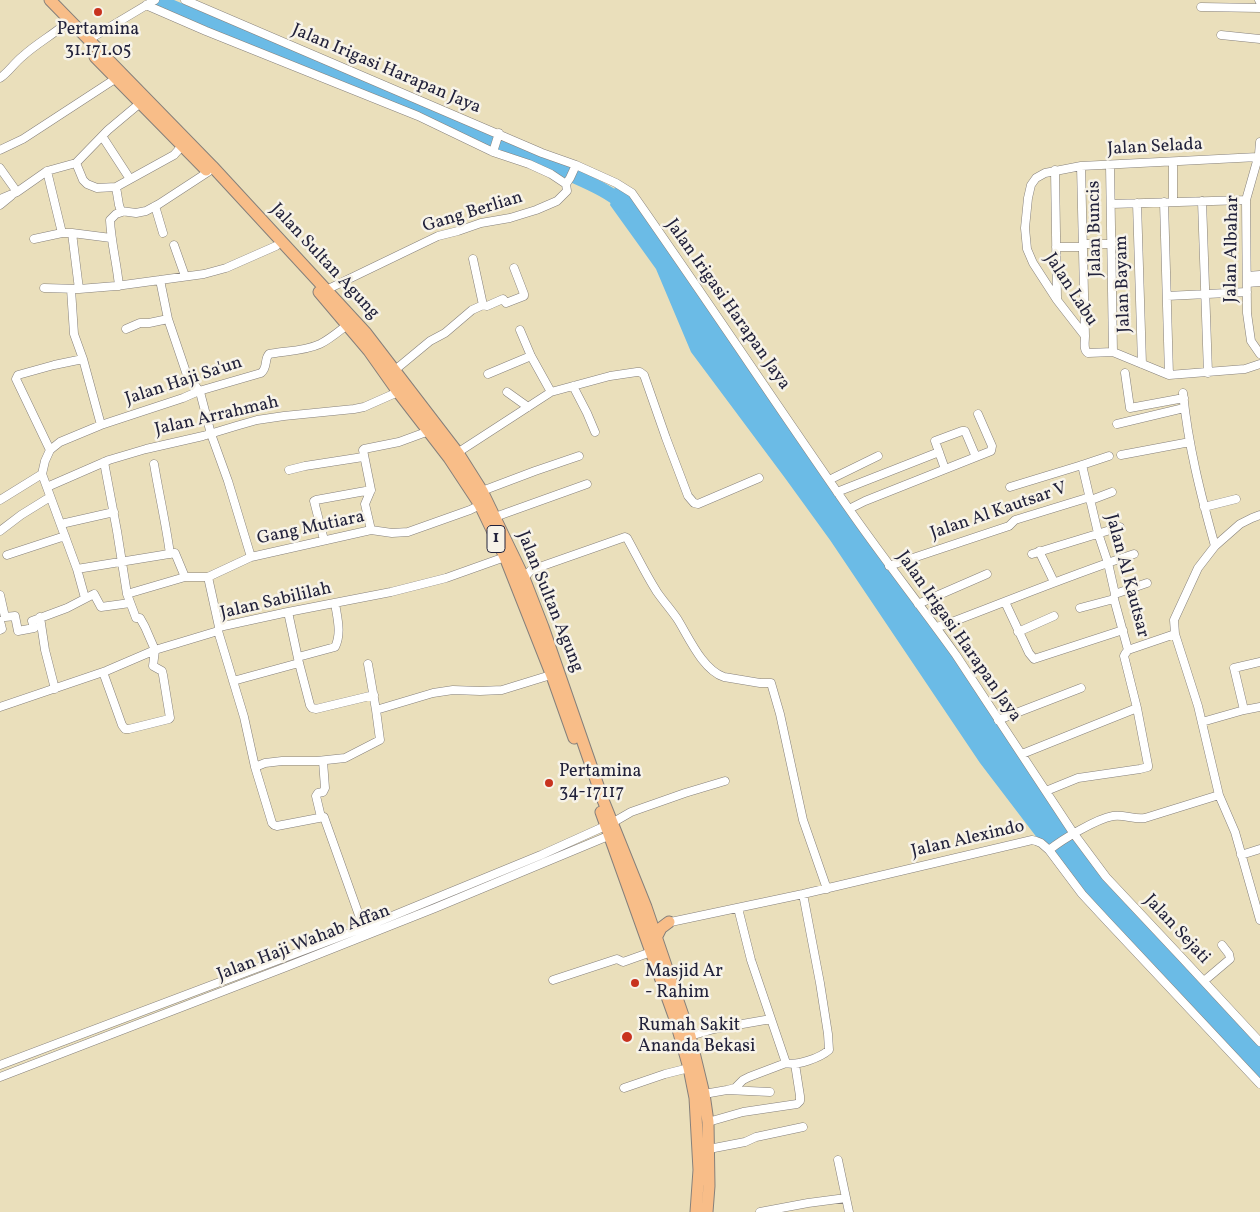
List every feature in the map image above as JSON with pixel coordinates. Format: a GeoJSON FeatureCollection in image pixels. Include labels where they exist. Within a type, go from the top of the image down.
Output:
{"type":"FeatureCollection","features":[{"type":"Feature","properties":{"kind":"highway","name":"Jalan Sultan Agung"},"geometry":{"type":"LineString","coordinates":[[41,0],[88,40],[182,147],[208,172],[303,274],[369,351],[429,431],[453,455],[505,557],[555,674]]}},
{"type":"Feature","properties":{"kind":"highway","name":"Jalan Sultan Agung"},"geometry":{"type":"LineString","coordinates":[[50,0],[67,23],[116,79],[212,166],[366,333],[396,370],[453,455],[482,491],[524,578],[555,674],[611,829],[690,1036],[704,1094],[708,1122],[707,1212]]}},
{"type":"Feature","properties":{"kind":"highway"},"geometry":{"type":"LineString","coordinates":[[648,925],[669,922]]}},
{"type":"Feature","properties":{"kind":"highway"},"geometry":{"type":"LineString","coordinates":[[656,946],[661,928],[669,922]]}},
{"type":"Feature","properties":{"kind":"highway","name":"Jalan Sultan Agung"},"geometry":{"type":"LineString","coordinates":[[656,946],[696,1098],[700,1170],[696,1212]]}},
{"type":"Feature","properties":{"kind":"street","name":"Jalan Irigasi Harapan Jaya"},"geometry":{"type":"LineString","coordinates":[[185,0],[271,48],[423,103],[616,183],[632,194],[837,492],[889,566],[936,627],[1022,754],[1071,835]]}},
{"type":"Feature","properties":{"kind":"street"},"geometry":{"type":"LineString","coordinates":[[88,40],[151,2],[206,31],[271,48],[568,181]]}},
{"type":"Feature","properties":{"kind":"street"},"geometry":{"type":"LineString","coordinates":[[1201,7],[1260,8]]}},
{"type":"Feature","properties":{"kind":"street"},"geometry":{"type":"LineString","coordinates":[[0,78],[22,56],[67,23]]}},
{"type":"Feature","properties":{"kind":"street"},"geometry":{"type":"LineString","coordinates":[[1220,35],[1260,39]]}},
{"type":"Feature","properties":{"kind":"street"},"geometry":{"type":"LineString","coordinates":[[0,150],[22,139],[116,79]]}},
{"type":"Feature","properties":{"kind":"street"},"geometry":{"type":"LineString","coordinates":[[418,115],[423,103]]}},
{"type":"Feature","properties":{"kind":"street"},"geometry":{"type":"LineString","coordinates":[[0,206],[47,171],[76,163],[102,136],[146,107]]}},
{"type":"Feature","properties":{"kind":"street"},"geometry":{"type":"LineString","coordinates":[[493,149],[498,135]]}},
{"type":"Feature","properties":{"kind":"street"},"geometry":{"type":"LineString","coordinates":[[102,136],[130,179]]}},
{"type":"Feature","properties":{"kind":"street","name":"Jalan Albahar"},"geometry":{"type":"LineString","coordinates":[[1260,142],[1259,155],[1246,200],[1247,314],[1251,340],[1260,354]]}},
{"type":"Feature","properties":{"kind":"street"},"geometry":{"type":"LineString","coordinates":[[76,163],[83,180],[87,184],[100,188],[116,187],[174,155],[182,147]]}},
{"type":"Feature","properties":{"kind":"street","name":"Jalan Selada"},"geometry":{"type":"LineString","coordinates":[[1055,170],[1082,166],[1173,162],[1259,155]]}},
{"type":"Feature","properties":{"kind":"street"},"geometry":{"type":"LineString","coordinates":[[1173,162],[1173,202]]}},
{"type":"Feature","properties":{"kind":"street","name":"Jalan Buncis"},"geometry":{"type":"LineString","coordinates":[[1110,165],[1113,352]]}},
{"type":"Feature","properties":{"kind":"street"},"geometry":{"type":"LineString","coordinates":[[1082,166],[1085,336]]}},
{"type":"Feature","properties":{"kind":"street","name":"Gang Berlian"},"geometry":{"type":"LineString","coordinates":[[326,290],[438,236],[481,223],[510,218],[553,203],[566,191],[568,181],[575,167]]}},
{"type":"Feature","properties":{"kind":"street"},"geometry":{"type":"LineString","coordinates":[[0,168],[17,192]]}},
{"type":"Feature","properties":{"kind":"street"},"geometry":{"type":"LineString","coordinates":[[1055,170],[1057,300]]}},
{"type":"Feature","properties":{"kind":"street","name":"Jalan Labu"},"geometry":{"type":"LineString","coordinates":[[1055,170],[1041,174],[1031,185],[1025,228],[1027,249],[1057,300],[1085,336],[1086,352],[1113,352],[1169,375],[1245,369],[1260,364]]}},
{"type":"Feature","properties":{"kind":"street"},"geometry":{"type":"LineString","coordinates":[[47,171],[62,233]]}},
{"type":"Feature","properties":{"kind":"street"},"geometry":{"type":"LineString","coordinates":[[119,286],[110,220],[116,214],[122,212],[140,213],[155,206],[208,172]]}},
{"type":"Feature","properties":{"kind":"street"},"geometry":{"type":"LineString","coordinates":[[116,187],[118,205],[122,212]]}},
{"type":"Feature","properties":{"kind":"street"},"geometry":{"type":"LineString","coordinates":[[0,198],[17,192]]}},
{"type":"Feature","properties":{"kind":"street"},"geometry":{"type":"LineString","coordinates":[[1112,204],[1246,200]]}},
{"type":"Feature","properties":{"kind":"street"},"geometry":{"type":"LineString","coordinates":[[1202,201],[1208,373]]}},
{"type":"Feature","properties":{"kind":"street"},"geometry":{"type":"LineString","coordinates":[[1164,202],[1169,375]]}},
{"type":"Feature","properties":{"kind":"street","name":"Jalan Bayam"},"geometry":{"type":"LineString","coordinates":[[1137,203],[1142,364]]}},
{"type":"Feature","properties":{"kind":"street"},"geometry":{"type":"LineString","coordinates":[[155,206],[163,233]]}},
{"type":"Feature","properties":{"kind":"street"},"geometry":{"type":"LineString","coordinates":[[34,239],[62,233],[111,238]]}},
{"type":"Feature","properties":{"kind":"street"},"geometry":{"type":"LineString","coordinates":[[72,233],[75,289],[74,334],[83,359],[101,425]]}},
{"type":"Feature","properties":{"kind":"street"},"geometry":{"type":"LineString","coordinates":[[1056,247],[1112,244]]}},
{"type":"Feature","properties":{"kind":"street"},"geometry":{"type":"LineString","coordinates":[[174,245],[185,276]]}},
{"type":"Feature","properties":{"kind":"street"},"geometry":{"type":"LineString","coordinates":[[44,288],[75,289],[119,286],[210,273],[276,246]]}},
{"type":"Feature","properties":{"kind":"street"},"geometry":{"type":"LineString","coordinates":[[473,259],[483,306]]}},
{"type":"Feature","properties":{"kind":"street"},"geometry":{"type":"LineString","coordinates":[[396,370],[430,341],[445,333],[472,310],[503,299],[506,303],[524,296],[514,268]]}},
{"type":"Feature","properties":{"kind":"street"},"geometry":{"type":"LineString","coordinates":[[1247,280],[1260,275]]}},
{"type":"Feature","properties":{"kind":"street"},"geometry":{"type":"LineString","coordinates":[[160,280],[168,319],[188,378],[200,391],[211,434],[228,481],[251,557]]}},
{"type":"Feature","properties":{"kind":"street"},"geometry":{"type":"LineString","coordinates":[[1247,280],[1260,282]]}},
{"type":"Feature","properties":{"kind":"street"},"geometry":{"type":"LineString","coordinates":[[1167,296],[1247,292]]}},
{"type":"Feature","properties":{"kind":"street"},"geometry":{"type":"LineString","coordinates":[[126,329],[140,323],[168,319]]}},
{"type":"Feature","properties":{"kind":"street","name":"Jalan Haji Sa'un"},"geometry":{"type":"LineString","coordinates":[[50,450],[60,442],[101,425],[200,391],[261,373],[265,369],[269,354],[304,349],[318,344],[331,338],[347,326]]}},
{"type":"Feature","properties":{"kind":"street"},"geometry":{"type":"LineString","coordinates":[[520,330],[531,356],[551,392]]}},
{"type":"Feature","properties":{"kind":"street"},"geometry":{"type":"LineString","coordinates":[[488,374],[531,356]]}},
{"type":"Feature","properties":{"kind":"street"},"geometry":{"type":"LineString","coordinates":[[83,359],[39,369],[18,375],[16,378],[50,450],[42,474],[77,569],[85,598]]}},
{"type":"Feature","properties":{"kind":"street"},"geometry":{"type":"LineString","coordinates":[[453,455],[551,392],[610,376],[640,372],[644,375],[688,496],[694,503],[698,504],[759,478]]}},
{"type":"Feature","properties":{"kind":"street"},"geometry":{"type":"LineString","coordinates":[[1125,373],[1130,408],[1183,395],[1190,442],[1204,507],[1215,546]]}},
{"type":"Feature","properties":{"kind":"street"},"geometry":{"type":"LineString","coordinates":[[573,386],[595,432]]}},
{"type":"Feature","properties":{"kind":"street","name":"Jalan Arrahmah"},"geometry":{"type":"LineString","coordinates":[[47,487],[104,462],[146,449],[272,418],[359,408],[398,392]]}},
{"type":"Feature","properties":{"kind":"street"},"geometry":{"type":"LineString","coordinates":[[507,392],[528,407]]}},
{"type":"Feature","properties":{"kind":"street"},"geometry":{"type":"LineString","coordinates":[[1117,424],[1184,408]]}},
{"type":"Feature","properties":{"kind":"street"},"geometry":{"type":"LineString","coordinates":[[849,508],[991,451],[992,446],[978,414]]}},
{"type":"Feature","properties":{"kind":"street"},"geometry":{"type":"LineString","coordinates":[[945,469],[935,443],[963,430],[976,457]]}},
{"type":"Feature","properties":{"kind":"street"},"geometry":{"type":"LineString","coordinates":[[371,530],[365,504],[371,490],[362,451],[400,442],[429,431]]}},
{"type":"Feature","properties":{"kind":"street"},"geometry":{"type":"LineString","coordinates":[[1120,455],[1190,442]]}},
{"type":"Feature","properties":{"kind":"street"},"geometry":{"type":"LineString","coordinates":[[837,492],[939,452]]}},
{"type":"Feature","properties":{"kind":"street"},"geometry":{"type":"LineString","coordinates":[[482,491],[579,456]]}},
{"type":"Feature","properties":{"kind":"street"},"geometry":{"type":"LineString","coordinates":[[829,480],[878,456]]}},
{"type":"Feature","properties":{"kind":"street"},"geometry":{"type":"LineString","coordinates":[[1010,487],[1109,456]]}},
{"type":"Feature","properties":{"kind":"street"},"geometry":{"type":"LineString","coordinates":[[289,470],[364,457]]}},
{"type":"Feature","properties":{"kind":"street"},"geometry":{"type":"LineString","coordinates":[[103,672],[125,729],[169,719],[170,715],[162,671],[153,666],[155,650],[140,618],[136,618],[127,594],[104,462]]}},
{"type":"Feature","properties":{"kind":"street"},"geometry":{"type":"LineString","coordinates":[[154,464],[170,554]]}},
{"type":"Feature","properties":{"kind":"street","name":"Jalan Al Kautsar"},"geometry":{"type":"LineString","coordinates":[[1082,465],[1098,532],[1108,563],[1114,596],[1128,650],[1175,634]]}},
{"type":"Feature","properties":{"kind":"street"},"geometry":{"type":"LineString","coordinates":[[0,500],[42,474]]}},
{"type":"Feature","properties":{"kind":"street"},"geometry":{"type":"LineString","coordinates":[[495,518],[587,484]]}},
{"type":"Feature","properties":{"kind":"street"},"geometry":{"type":"LineString","coordinates":[[324,540],[314,502],[316,500],[371,490]]}},
{"type":"Feature","properties":{"kind":"street","name":"Jalan Al Kautsar V"},"geometry":{"type":"LineString","coordinates":[[889,566],[1009,526],[1015,520],[1112,492]]}},
{"type":"Feature","properties":{"kind":"street"},"geometry":{"type":"LineString","coordinates":[[0,531],[50,497]]}},
{"type":"Feature","properties":{"kind":"street"},"geometry":{"type":"LineString","coordinates":[[1204,507],[1236,498]]}},
{"type":"Feature","properties":{"kind":"street","name":"Gang Mutiara"},"geometry":{"type":"LineString","coordinates":[[208,577],[251,557],[371,530],[392,533],[408,532],[480,505]]}},
{"type":"Feature","properties":{"kind":"street"},"geometry":{"type":"LineString","coordinates":[[61,524],[114,512]]}},
{"type":"Feature","properties":{"kind":"street"},"geometry":{"type":"LineString","coordinates":[[1260,515],[1240,524],[1215,546],[1198,568],[1174,622],[1175,634],[1202,722],[1219,795],[1233,828],[1260,920]]}},
{"type":"Feature","properties":{"kind":"street"},"geometry":{"type":"LineString","coordinates":[[1054,582],[1036,552],[1120,527]]}},
{"type":"Feature","properties":{"kind":"street"},"geometry":{"type":"LineString","coordinates":[[7,555],[65,536]]}},
{"type":"Feature","properties":{"kind":"street"},"geometry":{"type":"LineString","coordinates":[[524,578],[531,570],[621,538],[626,538],[658,594],[678,619],[710,669],[724,677],[771,684],[780,714],[803,820],[827,889]]}},
{"type":"Feature","properties":{"kind":"street"},"geometry":{"type":"LineString","coordinates":[[77,569],[175,553],[185,577]]}},
{"type":"Feature","properties":{"kind":"street"},"geometry":{"type":"LineString","coordinates":[[936,627],[944,626],[1054,582],[1134,554]]}},
{"type":"Feature","properties":{"kind":"street","name":"Jalan Sabililah"},"geometry":{"type":"LineString","coordinates":[[0,707],[103,672],[155,650],[218,629],[288,612],[391,592],[438,580],[505,557]]}},
{"type":"Feature","properties":{"kind":"street"},"geometry":{"type":"LineString","coordinates":[[918,604],[987,574]]}},
{"type":"Feature","properties":{"kind":"street"},"geometry":{"type":"LineString","coordinates":[[127,594],[185,577],[208,577],[218,629],[244,717],[255,767],[274,825],[278,826],[321,816]]}},
{"type":"Feature","properties":{"kind":"street"},"geometry":{"type":"LineString","coordinates":[[1080,608],[1147,583]]}},
{"type":"Feature","properties":{"kind":"street"},"geometry":{"type":"LineString","coordinates":[[2,619],[15,616],[18,631],[34,628],[32,620],[67,608],[94,594],[101,607],[130,603]]}},
{"type":"Feature","properties":{"kind":"street"},"geometry":{"type":"LineString","coordinates":[[0,595],[2,619],[2,629],[0,630]]}},
{"type":"Feature","properties":{"kind":"street"},"geometry":{"type":"LineString","coordinates":[[1005,602],[1028,652],[1034,659],[1123,630]]}},
{"type":"Feature","properties":{"kind":"street"},"geometry":{"type":"LineString","coordinates":[[233,681],[335,647],[338,642],[339,630],[335,603]]}},
{"type":"Feature","properties":{"kind":"street"},"geometry":{"type":"LineString","coordinates":[[288,612],[310,706],[313,709],[374,695]]}},
{"type":"Feature","properties":{"kind":"street"},"geometry":{"type":"LineString","coordinates":[[1018,632],[1054,616]]}},
{"type":"Feature","properties":{"kind":"street"},"geometry":{"type":"LineString","coordinates":[[40,618],[45,650],[55,689]]}},
{"type":"Feature","properties":{"kind":"street"},"geometry":{"type":"LineString","coordinates":[[1046,791],[1078,778],[1140,770],[1148,767],[1130,675],[1124,656],[1128,650]]}},
{"type":"Feature","properties":{"kind":"street"},"geometry":{"type":"LineString","coordinates":[[1244,710],[1234,668],[1260,662]]}},
{"type":"Feature","properties":{"kind":"street"},"geometry":{"type":"LineString","coordinates":[[255,767],[265,763],[282,761],[323,761],[347,757],[380,740],[368,664]]}},
{"type":"Feature","properties":{"kind":"street"},"geometry":{"type":"LineString","coordinates":[[376,710],[433,693],[453,690],[502,690],[555,674]]}},
{"type":"Feature","properties":{"kind":"street"},"geometry":{"type":"LineString","coordinates":[[998,720],[1081,688]]}},
{"type":"Feature","properties":{"kind":"street"},"geometry":{"type":"LineString","coordinates":[[1202,722],[1260,707]]}},
{"type":"Feature","properties":{"kind":"street"},"geometry":{"type":"LineString","coordinates":[[1022,754],[1137,708]]}},
{"type":"Feature","properties":{"kind":"street"},"geometry":{"type":"LineString","coordinates":[[323,761],[325,788],[323,792],[318,793],[316,796],[321,816],[325,819],[365,932]]}},
{"type":"Feature","properties":{"kind":"street","name":"Jalan Haji Wahab Affan"},"geometry":{"type":"LineString","coordinates":[[0,1065],[514,876],[611,829],[631,812],[725,781]]}},
{"type":"Feature","properties":{"kind":"street"},"geometry":{"type":"LineString","coordinates":[[1049,850],[1071,835],[1112,816],[1141,819],[1219,795]]}},
{"type":"Feature","properties":{"kind":"street","name":"Jalan Sejati"},"geometry":{"type":"LineString","coordinates":[[1071,835],[1107,880],[1260,1042]]}},
{"type":"Feature","properties":{"kind":"street","name":"Jalan Alexindo"},"geometry":{"type":"LineString","coordinates":[[669,922],[827,889],[1036,840],[1049,850],[1082,894],[1260,1084]]}},
{"type":"Feature","properties":{"kind":"street"},"geometry":{"type":"LineString","coordinates":[[1241,855],[1260,849]]}},
{"type":"Feature","properties":{"kind":"street"},"geometry":{"type":"LineString","coordinates":[[704,1094],[735,1088],[749,1077],[786,1063],[795,1064],[803,1062],[822,1055],[829,1049],[820,983],[803,894]]}},
{"type":"Feature","properties":{"kind":"street"},"geometry":{"type":"LineString","coordinates":[[738,908],[751,960],[786,1063]]}},
{"type":"Feature","properties":{"kind":"street","name":"Jalan Haji Wahab Affan"},"geometry":{"type":"LineString","coordinates":[[0,1077],[286,968],[365,932]]}},
{"type":"Feature","properties":{"kind":"street"},"geometry":{"type":"LineString","coordinates":[[1204,981],[1230,958],[1222,945]]}},
{"type":"Feature","properties":{"kind":"street"},"geometry":{"type":"LineString","coordinates":[[553,980],[617,959],[623,962],[656,946]]}},
{"type":"Feature","properties":{"kind":"street"},"geometry":{"type":"LineString","coordinates":[[690,1036],[714,1029],[771,1019]]}},
{"type":"Feature","properties":{"kind":"street"},"geometry":{"type":"LineString","coordinates":[[708,1122],[743,1112],[797,1104],[800,1101],[800,1096],[795,1064]]}},
{"type":"Feature","properties":{"kind":"street"},"geometry":{"type":"LineString","coordinates":[[624,1088],[664,1074],[689,1068]]}},
{"type":"Feature","properties":{"kind":"street"},"geometry":{"type":"LineString","coordinates":[[728,1090],[770,1092]]}},
{"type":"Feature","properties":{"kind":"street"},"geometry":{"type":"LineString","coordinates":[[709,1149],[803,1128]]}},
{"type":"Feature","properties":{"kind":"street"},"geometry":{"type":"LineString","coordinates":[[838,1160],[848,1212]]}},
{"type":"Feature","properties":{"kind":"street"},"geometry":{"type":"LineString","coordinates":[[760,1212],[846,1198]]}},
{"type":"Feature","properties":{"kind":"street"},"geometry":{"type":"LineString","coordinates":[[808,1203],[810,1212]]}},
{"type":"Feature","properties":{"kind":"water"},"geometry":{"type":"Polygon","coordinates":[[[616,183],[629,191],[936,627],[1106,877],[1260,1042],[1260,1084],[1120,935],[1041,843],[980,763],[830,540],[691,352],[656,269],[610,205],[616,183]]]}},
{"type":"Feature","properties":{"kind":"waterway"},"geometry":{"type":"LineString","coordinates":[[156,0],[576,177],[596,186],[626,206]]}},
{"type":"Feature","properties":{"kind":"place","name":"Pertamina 31.171.05"},"geometry":{"type":"Point","coordinates":[98,12]}},
{"type":"Feature","properties":{"kind":"place","name":"Pertamina 34-17117"},"geometry":{"type":"Point","coordinates":[549,783]}},
{"type":"Feature","properties":{"kind":"place","name":"Masjid Ar - Rahim"},"geometry":{"type":"Point","coordinates":[635,983]}},
{"type":"Feature","properties":{"kind":"place","name":"Rumah Sakit Ananda Bekasi"},"geometry":{"type":"Point","coordinates":[627,1037]}}]}
